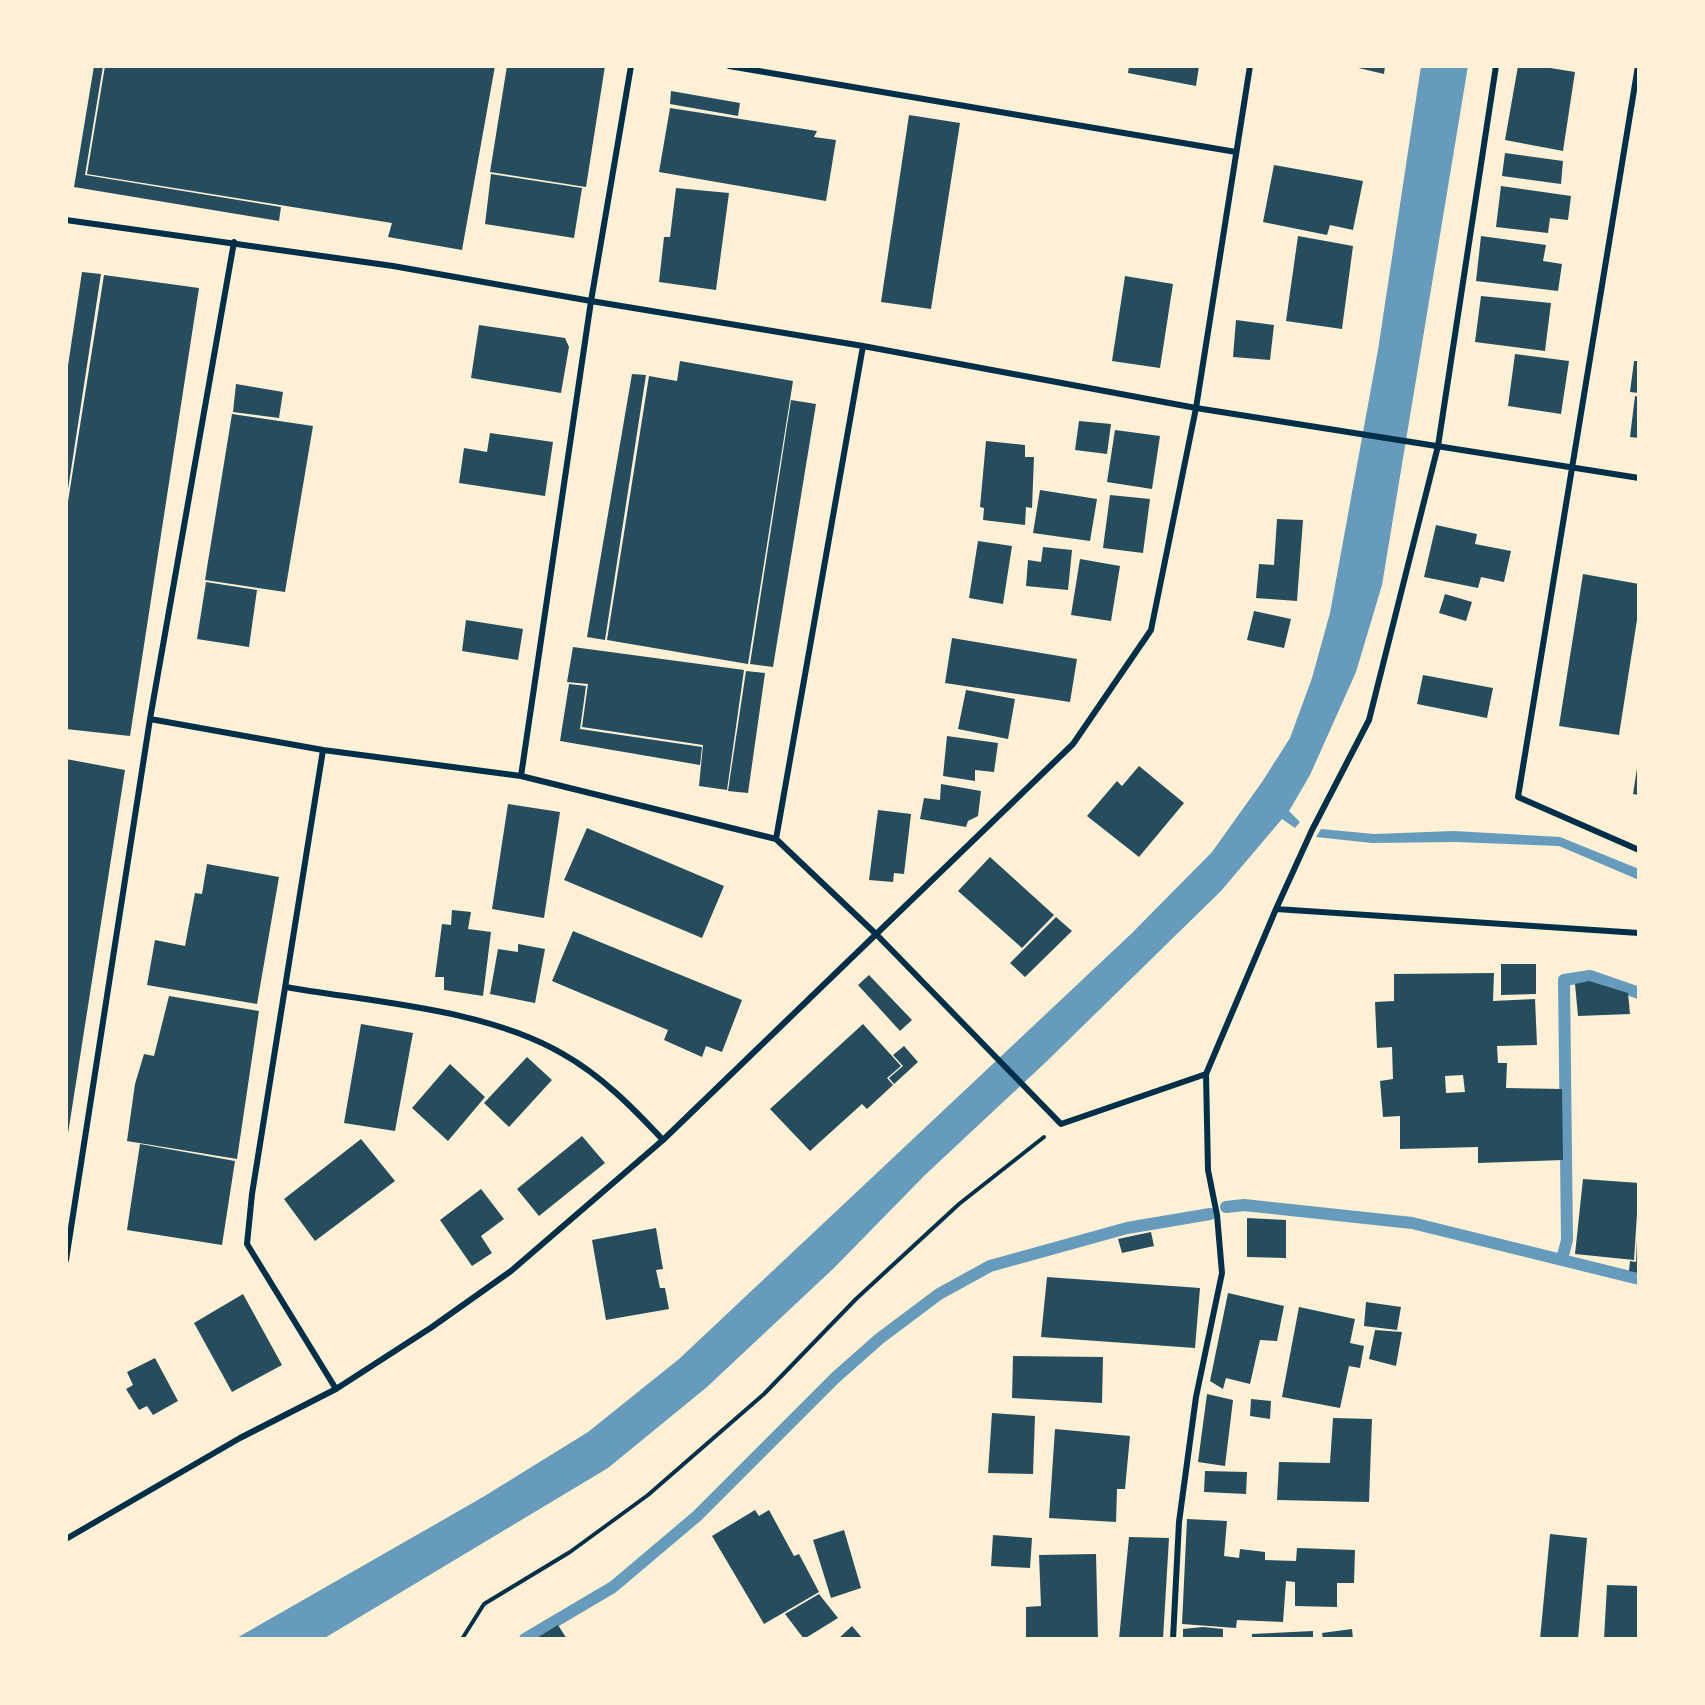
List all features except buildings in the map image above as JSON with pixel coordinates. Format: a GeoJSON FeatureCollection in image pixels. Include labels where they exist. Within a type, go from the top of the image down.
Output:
{"type":"FeatureCollection","features":[{"type":"Feature","properties":{"kind":"street"},"geometry":{"type":"LineString","coordinates":[[521,776],[591,301],[631,66]]}},
{"type":"Feature","properties":{"kind":"street"},"geometry":{"type":"LineString","coordinates":[[729,66],[1236,152]]}},
{"type":"Feature","properties":{"kind":"street"},"geometry":{"type":"LineString","coordinates":[[66,1539],[240,1438],[336,1389],[432,1327],[511,1271],[663,1140],[1073,744],[1151,630],[1196,408],[1250,66]]}},
{"type":"Feature","properties":{"kind":"street"},"geometry":{"type":"LineString","coordinates":[[1173,1639],[1179,1522],[1192,1419],[1222,1273],[1217,1215],[1208,1170],[1206,1074],[1312,830],[1369,720],[1438,446],[1496,66]]}},
{"type":"Feature","properties":{"kind":"street"},"geometry":{"type":"LineString","coordinates":[[1638,66],[1570,467],[1518,797],[1639,850]]}},
{"type":"Feature","properties":{"kind":"street"},"geometry":{"type":"LineString","coordinates":[[66,220],[234,242],[863,346],[1196,408],[1639,478]]}},
{"type":"Feature","properties":{"kind":"street"},"geometry":{"type":"LineString","coordinates":[[66,1260],[150,719],[234,242]]}},
{"type":"Feature","properties":{"kind":"street"},"geometry":{"type":"LineString","coordinates":[[776,839],[863,346]]}},
{"type":"Feature","properties":{"kind":"street"},"geometry":{"type":"LineString","coordinates":[[150,719],[323,750],[521,776],[776,839],[877,935],[1061,1124],[1206,1074]]}},
{"type":"Feature","properties":{"kind":"street"},"geometry":{"type":"LineString","coordinates":[[323,750],[252,1194],[247,1244],[336,1389]]}},
{"type":"Feature","properties":{"kind":"street"},"geometry":{"type":"LineString","coordinates":[[1276,909],[1639,933]]}},
{"type":"Feature","properties":{"kind":"street"},"geometry":{"type":"LineString","coordinates":[[285,987],[484,1020],[562,1053],[602,1081],[663,1140]]}},
{"type":"Feature","properties":{"kind":"path"},"geometry":{"type":"LineString","coordinates":[[462,1639],[484,1604],[570,1552],[648,1495],[764,1394],[856,1299],[959,1204],[1061,1124]]}},
{"type":"Feature","properties":{"kind":"water"},"geometry":{"type":"Polygon","coordinates":[[[1421,66],[1468,66],[1382,585],[1356,672],[1310,775],[1289,811],[1300,822],[1295,828],[1282,819],[1221,891],[1046,1062],[925,1175],[834,1268],[707,1387],[608,1468],[323,1639],[235,1639],[483,1497],[588,1432],[679,1359],[1131,934],[1212,852],[1290,738],[1312,678],[1330,613],[1378,350],[1421,66]]]}},
{"type":"Feature","properties":{"kind":"water"},"geometry":{"type":"Polygon","coordinates":[[[1321,829],[1374,834],[1454,831],[1560,837],[1639,869],[1639,880],[1559,846],[1456,842],[1372,843],[1316,837],[1321,829]]]}},
{"type":"Feature","properties":{"kind":"waterway"},"geometry":{"type":"LineString","coordinates":[[1562,1259],[1567,1240],[1564,980],[1590,976],[1639,993]]}},
{"type":"Feature","properties":{"kind":"waterway"},"geometry":{"type":"LineString","coordinates":[[1226,1207],[1244,1205],[1412,1223],[1639,1279]]}},
{"type":"Feature","properties":{"kind":"waterway"},"geometry":{"type":"LineString","coordinates":[[525,1639],[613,1587],[697,1516],[835,1378],[879,1339],[939,1294],[990,1266],[1127,1228],[1210,1214]]}}]}
